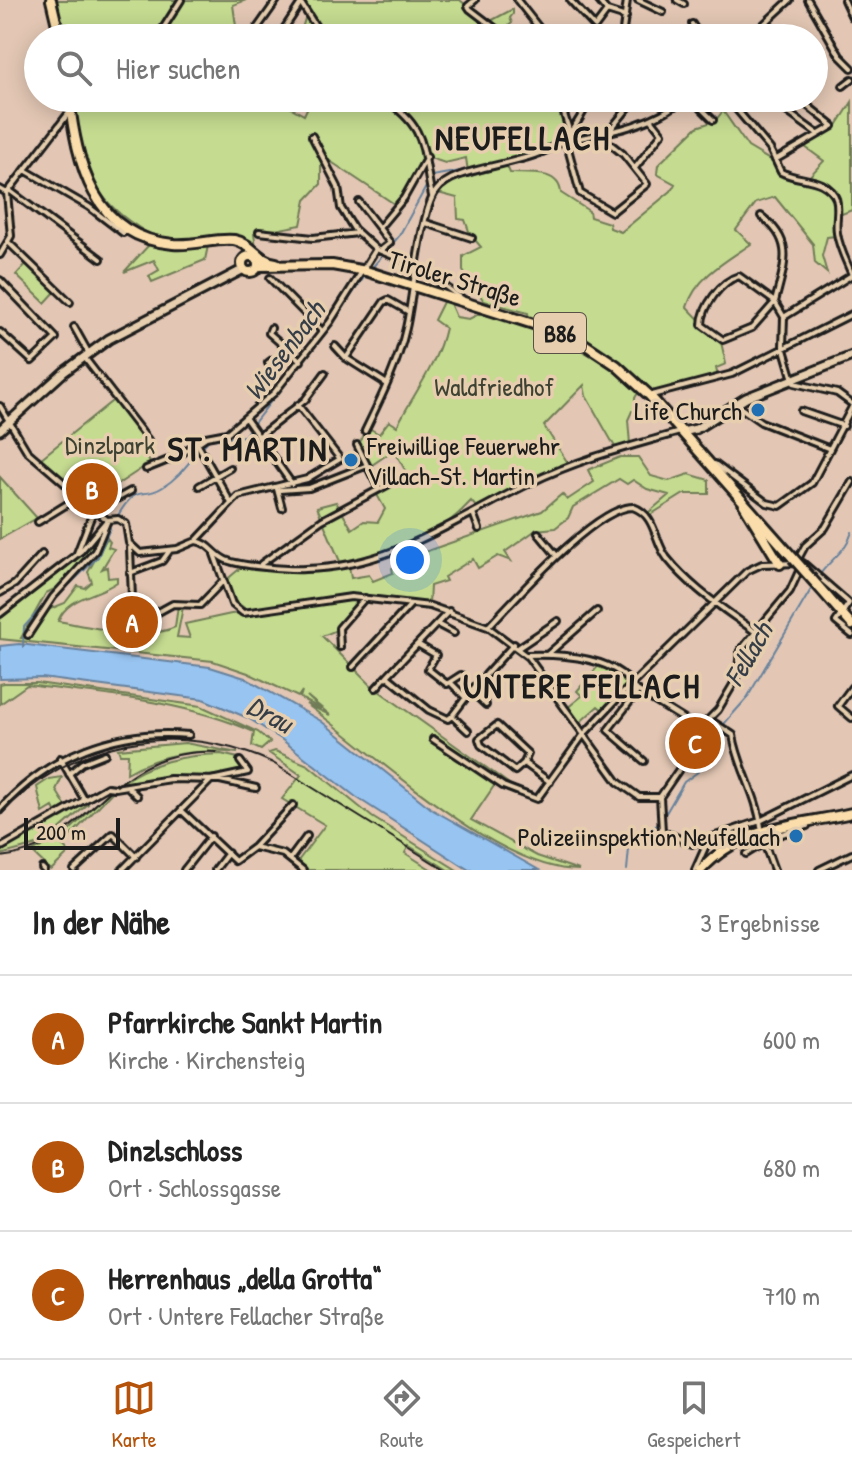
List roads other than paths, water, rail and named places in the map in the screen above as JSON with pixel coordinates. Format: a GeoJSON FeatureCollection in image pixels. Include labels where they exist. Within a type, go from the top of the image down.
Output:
{"type":"FeatureCollection","features":[{"type":"Feature","properties":{"kind":"main road"},"geometry":{"type":"LineString","coordinates":[[51,0],[57,24]]}},
{"type":"Feature","properties":{"kind":"main road","name":"B86"},"geometry":{"type":"LineString","coordinates":[[71,112],[79,162],[107,211],[145,237],[165,243],[244,243],[268,262],[288,265]]}},
{"type":"Feature","properties":{"kind":"main road"},"geometry":{"type":"LineString","coordinates":[[0,430],[86,355],[124,330],[244,269],[251,271],[258,266],[256,258],[249,256],[242,246],[225,243]]}},
{"type":"Feature","properties":{"kind":"main road"},"geometry":{"type":"LineString","coordinates":[[244,269],[243,261],[249,256]]}},
{"type":"Feature","properties":{"kind":"main road","name":"Tiroler Straße"},"geometry":{"type":"LineString","coordinates":[[258,266],[332,265],[362,270],[583,343],[616,365],[650,396],[819,581],[852,625]]}},
{"type":"Feature","properties":{"kind":"main road"},"geometry":{"type":"LineString","coordinates":[[682,432],[699,428],[735,404],[852,356]]}},
{"type":"Feature","properties":{"kind":"main road"},"geometry":{"type":"LineString","coordinates":[[695,446],[699,428]]}},
{"type":"Feature","properties":{"kind":"main road"},"geometry":{"type":"LineString","coordinates":[[743,500],[744,509],[780,564]]}},
{"type":"Feature","properties":{"kind":"main road"},"geometry":{"type":"LineString","coordinates":[[701,870],[735,842],[771,827],[852,813]]}},
{"type":"Feature","properties":{"kind":"street"},"geometry":{"type":"LineString","coordinates":[[166,24],[181,0]]}},
{"type":"Feature","properties":{"kind":"street"},"geometry":{"type":"LineString","coordinates":[[260,24],[277,0]]}},
{"type":"Feature","properties":{"kind":"street"},"geometry":{"type":"LineString","coordinates":[[475,0],[468,6],[490,24]]}},
{"type":"Feature","properties":{"kind":"street"},"geometry":{"type":"LineString","coordinates":[[517,0],[536,24]]}},
{"type":"Feature","properties":{"kind":"street"},"geometry":{"type":"LineString","coordinates":[[570,0],[592,24]]}},
{"type":"Feature","properties":{"kind":"street"},"geometry":{"type":"LineString","coordinates":[[598,0],[607,11],[626,17]]}},
{"type":"Feature","properties":{"kind":"street"},"geometry":{"type":"LineString","coordinates":[[625,24],[627,0]]}},
{"type":"Feature","properties":{"kind":"street"},"geometry":{"type":"LineString","coordinates":[[638,0],[663,12]]}},
{"type":"Feature","properties":{"kind":"street"},"geometry":{"type":"LineString","coordinates":[[677,0],[684,4]]}},
{"type":"Feature","properties":{"kind":"street"},"geometry":{"type":"LineString","coordinates":[[766,23],[790,0]]}},
{"type":"Feature","properties":{"kind":"street"},"geometry":{"type":"LineString","coordinates":[[808,0],[822,24]]}},
{"type":"Feature","properties":{"kind":"street"},"geometry":{"type":"LineString","coordinates":[[844,0],[852,17]]}},
{"type":"Feature","properties":{"kind":"street"},"geometry":{"type":"LineString","coordinates":[[287,24],[300,2],[314,24]]}},
{"type":"Feature","properties":{"kind":"street"},"geometry":{"type":"LineString","coordinates":[[597,24],[607,11]]}},
{"type":"Feature","properties":{"kind":"street"},"geometry":{"type":"LineString","coordinates":[[828,35],[840,56],[852,68]]}},
{"type":"Feature","properties":{"kind":"street"},"geometry":{"type":"LineString","coordinates":[[843,86],[852,79]]}},
{"type":"Feature","properties":{"kind":"street"},"geometry":{"type":"LineString","coordinates":[[365,431],[387,384],[409,312],[432,196],[427,157],[416,124],[401,112]]}},
{"type":"Feature","properties":{"kind":"street"},"geometry":{"type":"LineString","coordinates":[[563,112],[570,133]]}},
{"type":"Feature","properties":{"kind":"street"},"geometry":{"type":"LineString","coordinates":[[564,141],[583,112]]}},
{"type":"Feature","properties":{"kind":"street"},"geometry":{"type":"LineString","coordinates":[[609,131],[625,112]]}},
{"type":"Feature","properties":{"kind":"street"},"geometry":{"type":"LineString","coordinates":[[432,196],[451,178],[518,161],[564,141],[651,119],[663,112]]}},
{"type":"Feature","properties":{"kind":"street"},"geometry":{"type":"LineString","coordinates":[[704,112],[713,120]]}},
{"type":"Feature","properties":{"kind":"street"},"geometry":{"type":"LineString","coordinates":[[738,112],[781,172],[801,181],[818,182],[832,192],[841,212],[837,234],[852,275],[784,317]]}},
{"type":"Feature","properties":{"kind":"street"},"geometry":{"type":"LineString","coordinates":[[787,112],[818,134]]}},
{"type":"Feature","properties":{"kind":"street"},"geometry":{"type":"LineString","coordinates":[[775,160],[833,123],[817,112]]}},
{"type":"Feature","properties":{"kind":"street"},"geometry":{"type":"LineString","coordinates":[[0,255],[9,243],[8,192],[68,114]]}},
{"type":"Feature","properties":{"kind":"street"},"geometry":{"type":"LineString","coordinates":[[635,168],[662,133],[651,119]]}},
{"type":"Feature","properties":{"kind":"street"},"geometry":{"type":"LineString","coordinates":[[564,141],[580,193],[612,212],[647,184],[635,168],[598,134]]}},
{"type":"Feature","properties":{"kind":"street"},"geometry":{"type":"LineString","coordinates":[[312,136],[338,187],[341,208],[358,233],[382,251],[417,266],[465,302]]}},
{"type":"Feature","properties":{"kind":"street"},"geometry":{"type":"LineString","coordinates":[[379,228],[404,198],[427,157]]}},
{"type":"Feature","properties":{"kind":"street"},"geometry":{"type":"LineString","coordinates":[[25,170],[89,207],[123,233]]}},
{"type":"Feature","properties":{"kind":"street"},"geometry":{"type":"LineString","coordinates":[[0,189],[101,259]]}},
{"type":"Feature","properties":{"kind":"street"},"geometry":{"type":"LineString","coordinates":[[146,469],[200,448],[206,437],[227,433],[283,384],[362,270],[390,243],[359,202]]}},
{"type":"Feature","properties":{"kind":"street"},"geometry":{"type":"LineString","coordinates":[[703,455],[767,503],[780,506],[809,486],[844,426],[852,406],[837,393],[796,384],[783,346],[784,317],[775,302],[739,276],[713,297],[702,325],[723,340],[752,328],[775,302],[784,265],[785,242],[773,225],[761,216]]}},
{"type":"Feature","properties":{"kind":"street"},"geometry":{"type":"LineString","coordinates":[[426,223],[472,238]]}},
{"type":"Feature","properties":{"kind":"street"},"geometry":{"type":"LineString","coordinates":[[259,232],[313,238],[358,233]]}},
{"type":"Feature","properties":{"kind":"street"},"geometry":{"type":"LineString","coordinates":[[9,243],[70,302]]}},
{"type":"Feature","properties":{"kind":"street"},"geometry":{"type":"LineString","coordinates":[[270,278],[322,331]]}},
{"type":"Feature","properties":{"kind":"street"},"geometry":{"type":"LineString","coordinates":[[0,280],[56,338],[32,361],[0,332]]}},
{"type":"Feature","properties":{"kind":"street"},"geometry":{"type":"LineString","coordinates":[[346,358],[384,302],[388,300],[409,312]]}},
{"type":"Feature","properties":{"kind":"street"},"geometry":{"type":"LineString","coordinates":[[650,396],[732,374],[852,314]]}},
{"type":"Feature","properties":{"kind":"street"},"geometry":{"type":"LineString","coordinates":[[74,327],[86,355],[148,440]]}},
{"type":"Feature","properties":{"kind":"street"},"geometry":{"type":"LineString","coordinates":[[271,328],[269,333],[301,361]]}},
{"type":"Feature","properties":{"kind":"street"},"geometry":{"type":"LineString","coordinates":[[0,344],[6,337]]}},
{"type":"Feature","properties":{"kind":"street"},"geometry":{"type":"LineString","coordinates":[[335,346],[346,358],[387,384]]}},
{"type":"Feature","properties":{"kind":"street"},"geometry":{"type":"LineString","coordinates":[[275,363],[288,350]]}},
{"type":"Feature","properties":{"kind":"street"},"geometry":{"type":"LineString","coordinates":[[258,437],[298,405],[325,373]]}},
{"type":"Feature","properties":{"kind":"street"},"geometry":{"type":"LineString","coordinates":[[735,404],[761,422],[830,449]]}},
{"type":"Feature","properties":{"kind":"street"},"geometry":{"type":"LineString","coordinates":[[277,488],[292,484],[340,459],[298,405]]}},
{"type":"Feature","properties":{"kind":"street"},"geometry":{"type":"LineString","coordinates":[[0,406],[27,451],[107,520],[118,519],[126,524],[132,598],[151,616],[173,604],[200,605],[223,581]]}},
{"type":"Feature","properties":{"kind":"street"},"geometry":{"type":"LineString","coordinates":[[801,411],[844,426]]}},
{"type":"Feature","properties":{"kind":"street"},"geometry":{"type":"LineString","coordinates":[[246,419],[292,484]]}},
{"type":"Feature","properties":{"kind":"street"},"geometry":{"type":"LineString","coordinates":[[196,541],[207,544],[226,560],[302,569],[375,559],[421,541],[473,512],[606,450],[682,432]]}},
{"type":"Feature","properties":{"kind":"street"},"geometry":{"type":"LineString","coordinates":[[357,445],[379,489]]}},
{"type":"Feature","properties":{"kind":"street"},"geometry":{"type":"LineString","coordinates":[[200,448],[231,503]]}},
{"type":"Feature","properties":{"kind":"street"},"geometry":{"type":"LineString","coordinates":[[129,543],[140,553],[170,550],[196,541],[246,491],[309,488],[365,466]]}},
{"type":"Feature","properties":{"kind":"street"},"geometry":{"type":"LineString","coordinates":[[199,486],[230,468]]}},
{"type":"Feature","properties":{"kind":"street"},"geometry":{"type":"LineString","coordinates":[[852,482],[825,528],[805,546],[790,591],[740,651],[737,678],[710,720],[689,739],[680,769],[660,797],[660,822],[665,833],[680,841],[692,844],[708,841],[760,821],[852,775]]}},
{"type":"Feature","properties":{"kind":"street"},"geometry":{"type":"LineString","coordinates":[[261,564],[322,520],[389,484]]}},
{"type":"Feature","properties":{"kind":"street"},"geometry":{"type":"LineString","coordinates":[[277,488],[282,508]]}},
{"type":"Feature","properties":{"kind":"street"},"geometry":{"type":"LineString","coordinates":[[77,555],[95,511],[131,491]]}},
{"type":"Feature","properties":{"kind":"street"},"geometry":{"type":"LineString","coordinates":[[38,522],[78,497]]}},
{"type":"Feature","properties":{"kind":"street"},"geometry":{"type":"LineString","coordinates":[[488,627],[557,556],[607,516],[633,507],[647,515],[664,554],[712,603],[754,631]]}},
{"type":"Feature","properties":{"kind":"street"},"geometry":{"type":"LineString","coordinates":[[473,512],[479,529]]}},
{"type":"Feature","properties":{"kind":"street"},"geometry":{"type":"LineString","coordinates":[[0,614],[77,555],[107,520]]}},
{"type":"Feature","properties":{"kind":"street"},"geometry":{"type":"LineString","coordinates":[[28,635],[53,597],[86,564],[105,534],[107,520]]}},
{"type":"Feature","properties":{"kind":"street"},"geometry":{"type":"LineString","coordinates":[[538,533],[557,556]]}},
{"type":"Feature","properties":{"kind":"street"},"geometry":{"type":"LineString","coordinates":[[130,573],[162,561],[170,550]]}},
{"type":"Feature","properties":{"kind":"street"},"geometry":{"type":"LineString","coordinates":[[214,552],[235,609],[243,613],[337,598],[365,598],[449,611],[488,627],[527,655],[626,790],[639,797],[660,797]]}},
{"type":"Feature","properties":{"kind":"street"},"geometry":{"type":"LineString","coordinates":[[0,593],[15,584],[42,554]]}},
{"type":"Feature","properties":{"kind":"street"},"geometry":{"type":"LineString","coordinates":[[433,739],[503,786],[534,800],[584,734],[712,603],[757,565],[798,561],[812,568],[819,581],[851,606],[842,613],[837,625],[852,635]]}},
{"type":"Feature","properties":{"kind":"street"},"geometry":{"type":"LineString","coordinates":[[340,647],[339,628],[365,598]]}},
{"type":"Feature","properties":{"kind":"street"},"geometry":{"type":"LineString","coordinates":[[353,667],[412,603]]}},
{"type":"Feature","properties":{"kind":"street"},"geometry":{"type":"LineString","coordinates":[[376,688],[449,611]]}},
{"type":"Feature","properties":{"kind":"street"},"geometry":{"type":"LineString","coordinates":[[548,654],[597,611]]}},
{"type":"Feature","properties":{"kind":"street"},"geometry":{"type":"LineString","coordinates":[[387,676],[429,710],[448,719],[465,697],[516,646],[558,621]]}},
{"type":"Feature","properties":{"kind":"street"},"geometry":{"type":"LineString","coordinates":[[437,624],[454,633]]}},
{"type":"Feature","properties":{"kind":"street"},"geometry":{"type":"LineString","coordinates":[[419,645],[436,655],[430,671],[452,684],[465,697]]}},
{"type":"Feature","properties":{"kind":"street"},"geometry":{"type":"LineString","coordinates":[[527,655],[548,654],[596,663],[688,722],[702,727]]}},
{"type":"Feature","properties":{"kind":"street"},"geometry":{"type":"LineString","coordinates":[[533,663],[538,655]]}},
{"type":"Feature","properties":{"kind":"street"},"geometry":{"type":"LineString","coordinates":[[452,684],[461,675]]}},
{"type":"Feature","properties":{"kind":"street"},"geometry":{"type":"LineString","coordinates":[[633,687],[634,699],[608,730],[644,761]]}},
{"type":"Feature","properties":{"kind":"street"},"geometry":{"type":"LineString","coordinates":[[852,687],[838,706],[852,718]]}},
{"type":"Feature","properties":{"kind":"street"},"geometry":{"type":"LineString","coordinates":[[471,691],[486,705]]}},
{"type":"Feature","properties":{"kind":"street"},"geometry":{"type":"LineString","coordinates":[[452,716],[468,731]]}},
{"type":"Feature","properties":{"kind":"street"},"geometry":{"type":"LineString","coordinates":[[710,720],[733,735],[754,794],[762,836],[774,870]]}},
{"type":"Feature","properties":{"kind":"street"},"geometry":{"type":"LineString","coordinates":[[497,725],[528,754],[524,763],[515,771],[481,745],[479,739],[497,725]]}},
{"type":"Feature","properties":{"kind":"street"},"geometry":{"type":"LineString","coordinates":[[0,809],[60,758],[128,738],[189,735]]}},
{"type":"Feature","properties":{"kind":"street"},"geometry":{"type":"LineString","coordinates":[[69,774],[82,763],[105,754]]}},
{"type":"Feature","properties":{"kind":"street"},"geometry":{"type":"LineString","coordinates":[[60,758],[84,799]]}},
{"type":"Feature","properties":{"kind":"street"},"geometry":{"type":"LineString","coordinates":[[122,870],[210,781],[219,776],[248,772],[240,761]]}},
{"type":"Feature","properties":{"kind":"street"},"geometry":{"type":"LineString","coordinates":[[524,763],[550,782]]}},
{"type":"Feature","properties":{"kind":"street"},"geometry":{"type":"LineString","coordinates":[[0,848],[107,787],[170,779],[238,782],[256,788]]}},
{"type":"Feature","properties":{"kind":"street"},"geometry":{"type":"LineString","coordinates":[[127,786],[137,796]]}},
{"type":"Feature","properties":{"kind":"street"},"geometry":{"type":"LineString","coordinates":[[235,861],[254,847],[293,805]]}},
{"type":"Feature","properties":{"kind":"street"},"geometry":{"type":"LineString","coordinates":[[182,811],[228,853],[235,861],[235,870]]}},
{"type":"Feature","properties":{"kind":"street"},"geometry":{"type":"LineString","coordinates":[[746,854],[762,836],[807,826]]}},
{"type":"Feature","properties":{"kind":"street"},"geometry":{"type":"LineString","coordinates":[[74,870],[113,834],[136,857]]}},
{"type":"Feature","properties":{"kind":"street"},"geometry":{"type":"LineString","coordinates":[[184,870],[211,836]]}},
{"type":"Feature","properties":{"kind":"street"},"geometry":{"type":"LineString","coordinates":[[290,859],[307,836]]}},
{"type":"Feature","properties":{"kind":"street"},"geometry":{"type":"LineString","coordinates":[[695,870],[708,841]]}},
{"type":"Feature","properties":{"kind":"street"},"geometry":{"type":"LineString","coordinates":[[254,847],[290,859],[303,870]]}},
{"type":"Feature","properties":{"kind":"street"},"geometry":{"type":"LineString","coordinates":[[215,870],[228,853]]}},
{"type":"Feature","properties":{"kind":"street"},"geometry":{"type":"LineString","coordinates":[[819,870],[852,854]]}},
{"type":"Feature","properties":{"kind":"water","name":"Drau"},"geometry":{"type":"Polygon","coordinates":[[[19,644],[210,667],[245,678],[321,721],[433,810],[539,870],[469,870],[356,797],[281,739],[248,718],[203,699],[42,678],[0,679],[0,646],[19,644]]]}},
{"type":"Feature","properties":{"kind":"waterway","name":"Wiesenbach"},"geometry":{"type":"LineString","coordinates":[[519,157],[528,154]]}},
{"type":"Feature","properties":{"kind":"waterway","name":"Wiesenbach"},"geometry":{"type":"LineString","coordinates":[[501,162],[515,158]]}},
{"type":"Feature","properties":{"kind":"waterway","name":"Wiesenbach"},"geometry":{"type":"LineString","coordinates":[[371,269],[399,236],[432,176],[472,169]]}},
{"type":"Feature","properties":{"kind":"waterway","name":"Wiesenbach"},"geometry":{"type":"LineString","coordinates":[[332,323],[365,276]]}},
{"type":"Feature","properties":{"kind":"waterway","name":"Wiesenbach"},"geometry":{"type":"LineString","coordinates":[[117,517],[135,495],[155,491],[170,482],[209,440],[244,436],[328,328]]}},
{"type":"Feature","properties":{"kind":"waterway","name":"Wiesenbach"},"geometry":{"type":"LineString","coordinates":[[70,584],[98,557],[110,528]]}},
{"type":"Feature","properties":{"kind":"waterway","name":"Fellach"},"geometry":{"type":"LineString","coordinates":[[818,577],[846,545],[852,532]]}},
{"type":"Feature","properties":{"kind":"waterway","name":"Fellach"},"geometry":{"type":"LineString","coordinates":[[663,818],[684,782],[706,766],[715,734],[747,698],[813,586]]}},
{"type":"Feature","properties":{"kind":"waterway","name":"Wiesenbach"},"geometry":{"type":"LineString","coordinates":[[23,647],[24,627],[48,600]]}},
{"type":"Feature","properties":{"kind":"waterway","name":"Fellach"},"geometry":{"type":"LineString","coordinates":[[627,870],[629,849],[659,823]]}},
{"type":"Feature","properties":{"kind":"railway"},"geometry":{"type":"LineString","coordinates":[[0,816],[28,790],[59,769],[92,753],[128,744],[164,740],[201,742],[237,749],[273,763],[445,870]]}},
{"type":"Feature","properties":{"kind":"railway"},"geometry":{"type":"LineString","coordinates":[[0,857],[32,850],[58,836],[123,781],[149,765],[179,755],[217,752]]}},
{"type":"Feature","properties":{"kind":"place","name":"Life Church"},"geometry":{"type":"Point","coordinates":[758,410]}},
{"type":"Feature","properties":{"kind":"place","name":"Freiwillige Feuerwehr Villach-St. Martin"},"geometry":{"type":"Point","coordinates":[351,460]}},
{"type":"Feature","properties":{"kind":"place","name":"Dinzlschloss"},"geometry":{"type":"Point","coordinates":[92,489]}},
{"type":"Feature","properties":{"kind":"place","name":"Pfarrkirche Sankt Martin"},"geometry":{"type":"Point","coordinates":[132,622]}},
{"type":"Feature","properties":{"kind":"place","name":"Herrenhaus „della Grotta“"},"geometry":{"type":"Point","coordinates":[695,743]}},
{"type":"Feature","properties":{"kind":"place","name":"Polizeiinspektion Neufellach"},"geometry":{"type":"Point","coordinates":[796,836]}},
{"type":"Feature","properties":{"kind":"district","name":"NEUFELLACH"},"geometry":{"type":"Point","coordinates":[523,138]}},
{"type":"Feature","properties":{"kind":"district","name":"ST. MARTIN"},"geometry":{"type":"Point","coordinates":[248,449]}},
{"type":"Feature","properties":{"kind":"district","name":"UNTERE FELLACH"},"geometry":{"type":"Point","coordinates":[582,686]}},
{"type":"Feature","properties":{"kind":"park label","name":"Waldfriedhof"},"geometry":{"type":"Point","coordinates":[494,386]}},
{"type":"Feature","properties":{"kind":"park label","name":"Dinzlpark"},"geometry":{"type":"Point","coordinates":[110,444]}}]}
